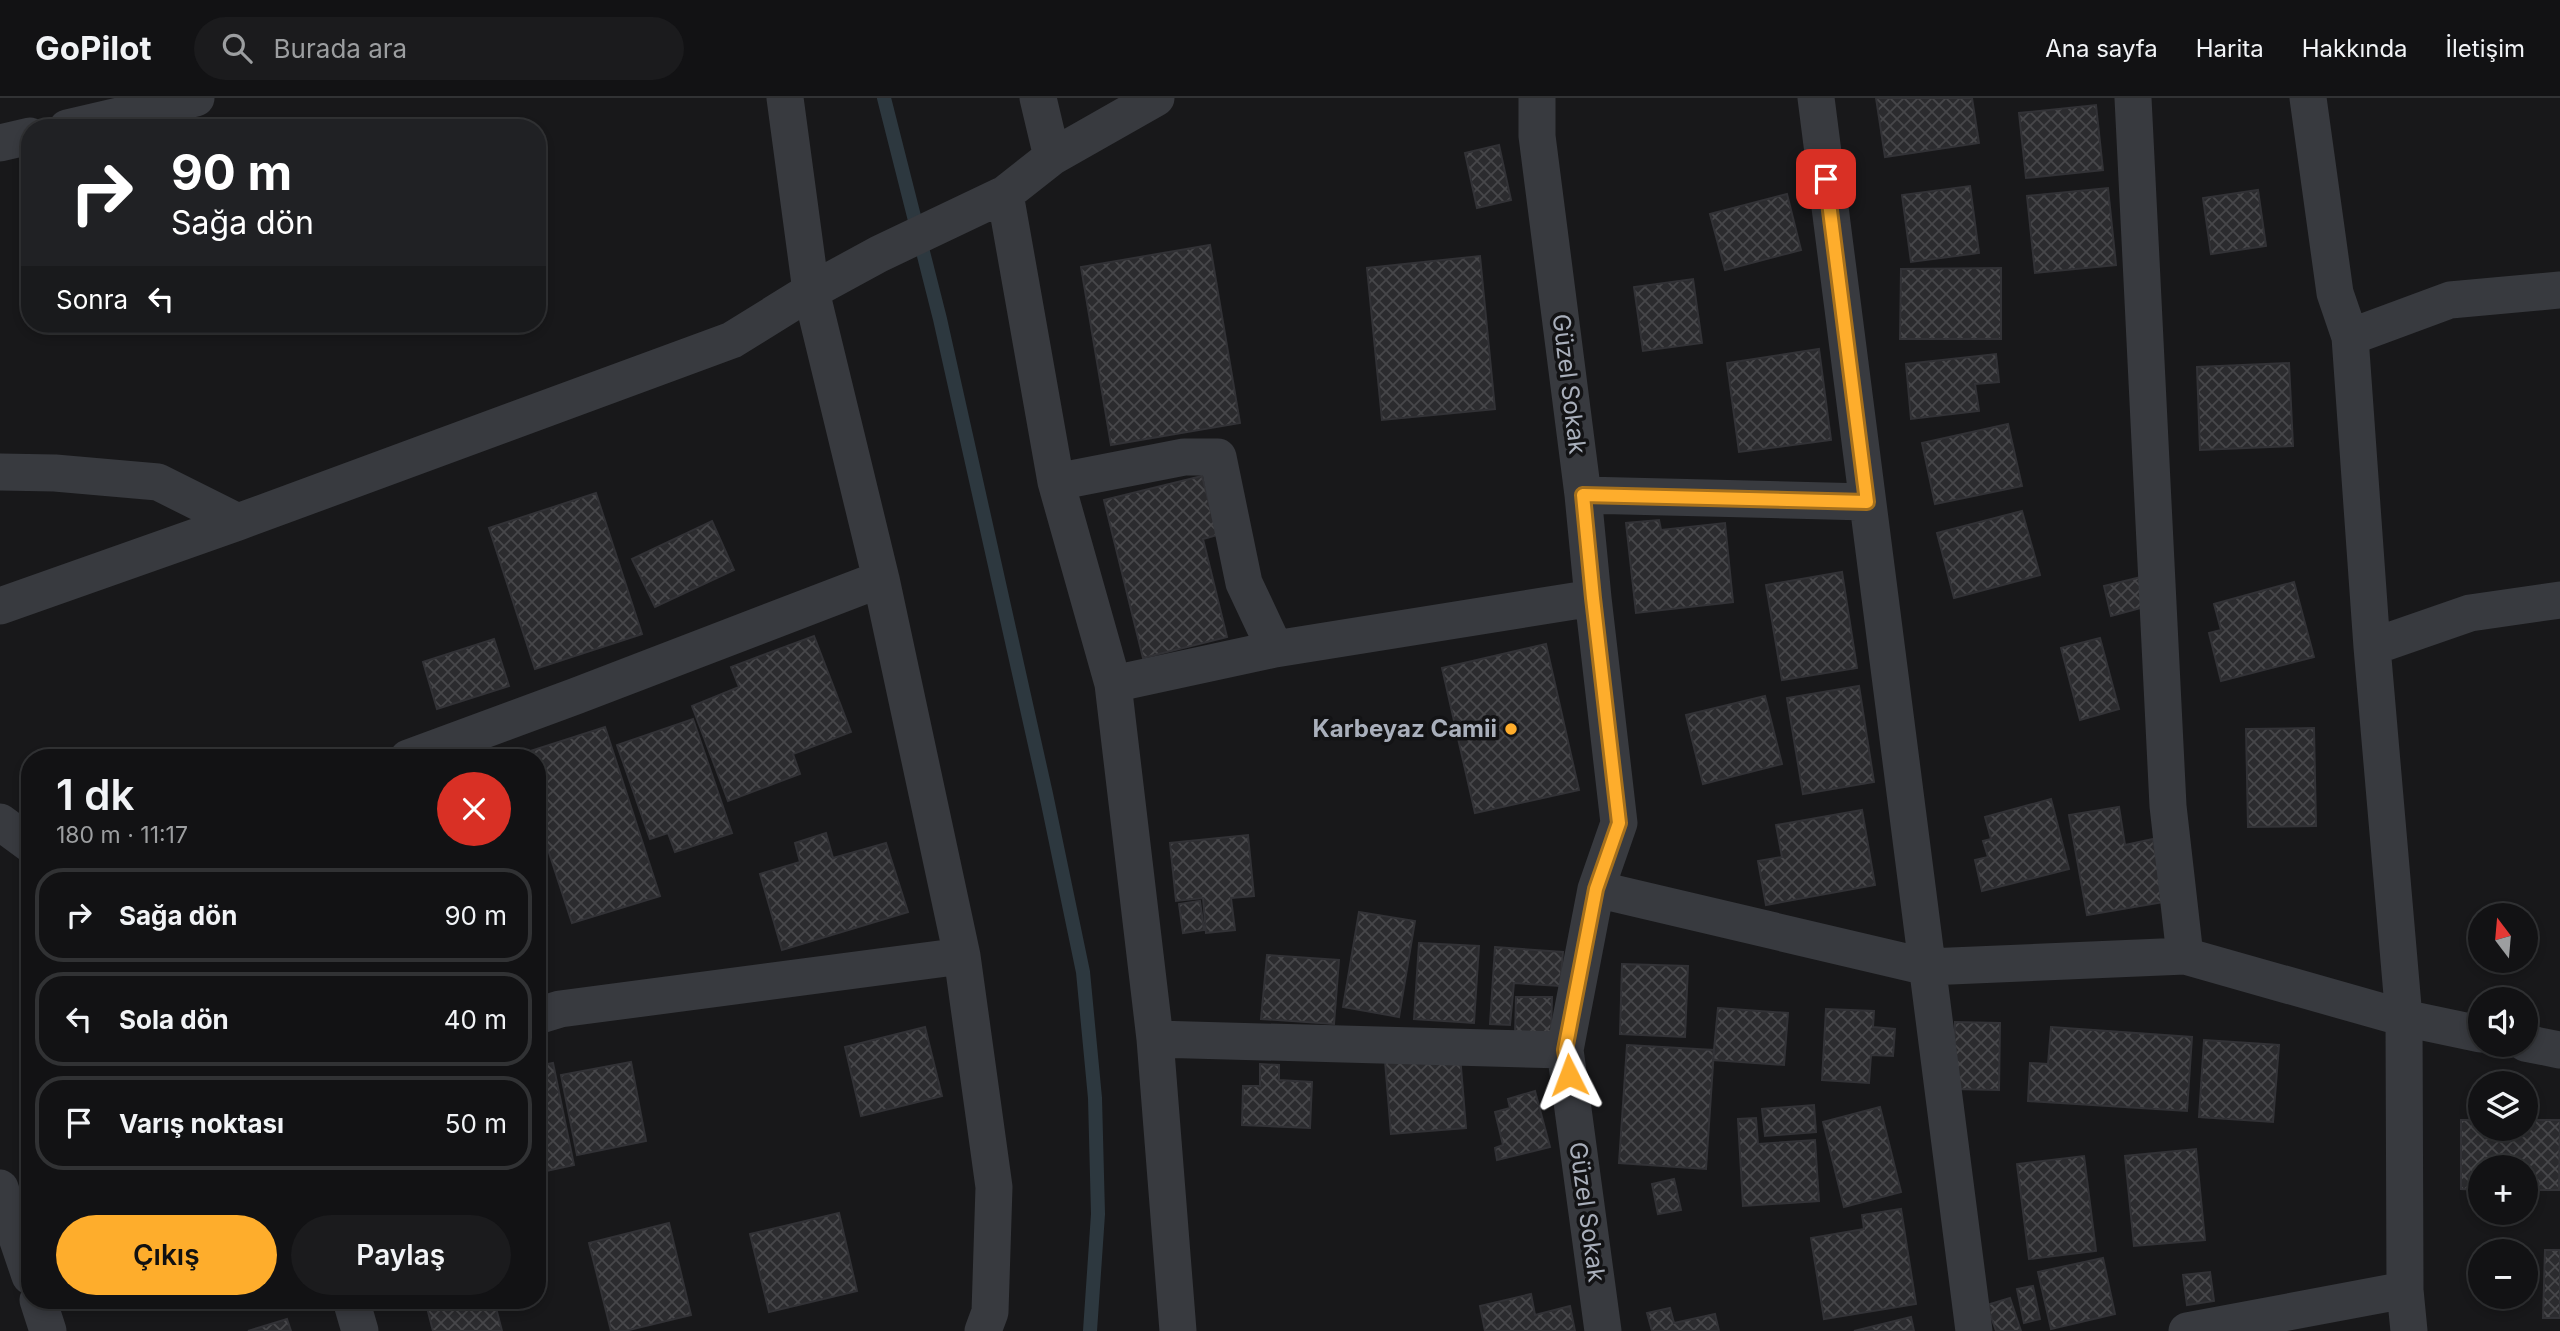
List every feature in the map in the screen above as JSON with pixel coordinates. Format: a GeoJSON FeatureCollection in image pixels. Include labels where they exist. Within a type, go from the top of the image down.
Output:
{"type":"FeatureCollection","features":[{"type":"Feature","properties":{"kind":"street"},"geometry":{"type":"LineString","coordinates":[[106,119],[196,98]]}},
{"type":"Feature","properties":{"kind":"street"},"geometry":{"type":"LineString","coordinates":[[786,98],[811,291],[881,579],[962,956],[995,1187],[990,1312],[983,1331]]}},
{"type":"Feature","properties":{"kind":"street"},"geometry":{"type":"LineString","coordinates":[[1038,98],[1052,157]]}},
{"type":"Feature","properties":{"kind":"street"},"geometry":{"type":"LineString","coordinates":[[0,606],[238,522],[732,340],[811,291],[879,254],[1005,194],[1052,157],[1156,98]]}},
{"type":"Feature","properties":{"kind":"street","name":"Güzel Sokak"},"geometry":{"type":"LineString","coordinates":[[1537,98],[1537,136],[1583,495],[1619,823],[1596,889],[1565,1050],[1603,1331]]}},
{"type":"Feature","properties":{"kind":"street"},"geometry":{"type":"LineString","coordinates":[[1816,98],[1974,1331]]}},
{"type":"Feature","properties":{"kind":"street"},"geometry":{"type":"LineString","coordinates":[[2133,98],[2168,806],[2185,956]]}},
{"type":"Feature","properties":{"kind":"street"},"geometry":{"type":"LineString","coordinates":[[2308,98],[2334,293],[2350,337],[2372,647],[2404,1018],[2405,1290],[2409,1331]]}},
{"type":"Feature","properties":{"kind":"street"},"geometry":{"type":"LineString","coordinates":[[0,143],[21,138]]}},
{"type":"Feature","properties":{"kind":"street"},"geometry":{"type":"LineString","coordinates":[[1005,194],[1056,482],[1113,684],[1155,1039],[1178,1331]]}},
{"type":"Feature","properties":{"kind":"street"},"geometry":{"type":"LineString","coordinates":[[2350,337],[2450,300],[2560,290]]}},
{"type":"Feature","properties":{"kind":"street"},"geometry":{"type":"LineString","coordinates":[[1056,482],[1184,457],[1218,457],[1244,583],[1275,649]]}},
{"type":"Feature","properties":{"kind":"street"},"geometry":{"type":"LineString","coordinates":[[0,472],[55,473],[158,482],[238,522]]}},
{"type":"Feature","properties":{"kind":"street"},"geometry":{"type":"LineString","coordinates":[[1583,495],[1867,502]]}},
{"type":"Feature","properties":{"kind":"street"},"geometry":{"type":"LineString","coordinates":[[432,749],[881,579]]}},
{"type":"Feature","properties":{"kind":"street"},"geometry":{"type":"LineString","coordinates":[[1113,684],[1275,649],[1593,598]]}},
{"type":"Feature","properties":{"kind":"street"},"geometry":{"type":"LineString","coordinates":[[2372,647],[2470,613],[2560,600]]}},
{"type":"Feature","properties":{"kind":"street"},"geometry":{"type":"LineString","coordinates":[[0,822],[21,838]]}},
{"type":"Feature","properties":{"kind":"street"},"geometry":{"type":"LineString","coordinates":[[1596,889],[1927,967],[2185,956],[2404,1018],[2468,1031]]}},
{"type":"Feature","properties":{"kind":"street"},"geometry":{"type":"LineString","coordinates":[[546,1013],[559,1009],[962,956]]}},
{"type":"Feature","properties":{"kind":"street"},"geometry":{"type":"LineString","coordinates":[[1155,1039],[1565,1050]]}},
{"type":"Feature","properties":{"kind":"street"},"geometry":{"type":"LineString","coordinates":[[2538,1046],[2560,1051]]}},
{"type":"Feature","properties":{"kind":"street"},"geometry":{"type":"LineString","coordinates":[[0,1188],[21,1250]]}},
{"type":"Feature","properties":{"kind":"street"},"geometry":{"type":"LineString","coordinates":[[2187,1331],[2405,1290]]}},
{"type":"Feature","properties":{"kind":"street"},"geometry":{"type":"LineString","coordinates":[[41,1309],[48,1331]]}},
{"type":"Feature","properties":{"kind":"street"},"geometry":{"type":"LineString","coordinates":[[354,1309],[360,1331]]}},
{"type":"Feature","properties":{"kind":"building"},"geometry":{"type":"Polygon","coordinates":[[[1876,98],[1972,98],[1979,143],[1885,157],[1876,98]]]}},
{"type":"Feature","properties":{"kind":"building"},"geometry":{"type":"Polygon","coordinates":[[[2096,105],[2103,170],[2026,178],[2019,113],[2096,105]]]}},
{"type":"Feature","properties":{"kind":"building"},"geometry":{"type":"Polygon","coordinates":[[[1499,145],[1511,200],[1477,208],[1465,153],[1499,145]]]}},
{"type":"Feature","properties":{"kind":"building"},"geometry":{"type":"Polygon","coordinates":[[[1970,186],[1979,253],[1911,262],[1902,195],[1970,186]]]}},
{"type":"Feature","properties":{"kind":"building"},"geometry":{"type":"Polygon","coordinates":[[[2108,188],[2116,265],[2035,273],[2027,196],[2108,188]]]}},
{"type":"Feature","properties":{"kind":"building"},"geometry":{"type":"Polygon","coordinates":[[[2258,190],[2266,246],[2211,254],[2203,198],[2258,190]]]}},
{"type":"Feature","properties":{"kind":"building"},"geometry":{"type":"Polygon","coordinates":[[[1787,194],[1801,250],[1725,270],[1710,214],[1787,194]]]}},
{"type":"Feature","properties":{"kind":"building"},"geometry":{"type":"Polygon","coordinates":[[[1210,245],[1240,423],[1111,445],[1081,267],[1210,245]]]}},
{"type":"Feature","properties":{"kind":"building"},"geometry":{"type":"Polygon","coordinates":[[[1480,256],[1495,409],[1382,420],[1367,268],[1480,256]]]}},
{"type":"Feature","properties":{"kind":"building"},"geometry":{"type":"Polygon","coordinates":[[[2001,268],[2001,339],[1900,339],[1901,269],[2001,268]]]}},
{"type":"Feature","properties":{"kind":"building"},"geometry":{"type":"Polygon","coordinates":[[[1693,279],[1702,343],[1643,351],[1634,287],[1693,279]]]}},
{"type":"Feature","properties":{"kind":"building"},"geometry":{"type":"Polygon","coordinates":[[[1819,349],[1831,440],[1739,452],[1727,363],[1819,349]]]}},
{"type":"Feature","properties":{"kind":"building"},"geometry":{"type":"Polygon","coordinates":[[[1996,354],[1999,382],[1975,384],[1979,411],[1911,419],[1906,364],[1996,354]]]}},
{"type":"Feature","properties":{"kind":"building"},"geometry":{"type":"Polygon","coordinates":[[[2289,363],[2293,446],[2200,450],[2197,367],[2289,363]]]}},
{"type":"Feature","properties":{"kind":"building"},"geometry":{"type":"Polygon","coordinates":[[[2008,424],[2022,486],[1935,504],[1922,443],[2008,424]]]}},
{"type":"Feature","properties":{"kind":"building"},"geometry":{"type":"Polygon","coordinates":[[[1202,476],[1217,535],[1203,539],[1227,637],[1143,658],[1104,500],[1202,476]]]}},
{"type":"Feature","properties":{"kind":"building"},"geometry":{"type":"Polygon","coordinates":[[[596,493],[642,634],[535,669],[489,528],[596,493]]]}},
{"type":"Feature","properties":{"kind":"building"},"geometry":{"type":"Polygon","coordinates":[[[2022,511],[2040,575],[1954,598],[1937,533],[2022,511]]]}},
{"type":"Feature","properties":{"kind":"building"},"geometry":{"type":"Polygon","coordinates":[[[1659,520],[1661,530],[1725,523],[1733,602],[1636,613],[1626,523],[1659,520]]]}},
{"type":"Feature","properties":{"kind":"building"},"geometry":{"type":"Polygon","coordinates":[[[712,521],[734,570],[655,607],[632,559],[712,521]]]}},
{"type":"Feature","properties":{"kind":"building"},"geometry":{"type":"Polygon","coordinates":[[[1842,572],[1857,668],[1782,680],[1766,585],[1842,572]]]}},
{"type":"Feature","properties":{"kind":"building"},"geometry":{"type":"Polygon","coordinates":[[[2141,577],[2148,606],[2111,616],[2104,586],[2141,577]]]}},
{"type":"Feature","properties":{"kind":"building"},"geometry":{"type":"Polygon","coordinates":[[[2294,582],[2314,657],[2221,681],[2209,633],[2221,630],[2214,604],[2294,582]]]}},
{"type":"Feature","properties":{"kind":"building"},"geometry":{"type":"Polygon","coordinates":[[[814,636],[851,732],[793,754],[800,774],[728,801],[692,706],[739,687],[731,667],[814,636]]]}},
{"type":"Feature","properties":{"kind":"building"},"geometry":{"type":"Polygon","coordinates":[[[2100,638],[2119,709],[2080,720],[2061,648],[2100,638]]]}},
{"type":"Feature","properties":{"kind":"building"},"geometry":{"type":"Polygon","coordinates":[[[494,639],[509,686],[437,709],[423,662],[494,639]]]}},
{"type":"Feature","properties":{"kind":"building","name":"Karbeyaz Camii"},"geometry":{"type":"Polygon","coordinates":[[[1546,644],[1579,790],[1475,813],[1442,668],[1546,644]]]}},
{"type":"Feature","properties":{"kind":"building"},"geometry":{"type":"Polygon","coordinates":[[[1859,686],[1874,782],[1803,794],[1787,698],[1859,686]]]}},
{"type":"Feature","properties":{"kind":"building"},"geometry":{"type":"Polygon","coordinates":[[[1765,696],[1782,764],[1703,784],[1686,715],[1765,696]]]}},
{"type":"Feature","properties":{"kind":"building"},"geometry":{"type":"Polygon","coordinates":[[[693,719],[732,833],[675,852],[668,833],[650,839],[617,745],[693,719]]]}},
{"type":"Feature","properties":{"kind":"building"},"geometry":{"type":"Polygon","coordinates":[[[605,727],[660,896],[572,923],[546,844],[546,749],[537,749],[605,727]]]}},
{"type":"Feature","properties":{"kind":"building"},"geometry":{"type":"Polygon","coordinates":[[[2314,728],[2316,826],[2248,827],[2246,729],[2314,728]]]}},
{"type":"Feature","properties":{"kind":"building"},"geometry":{"type":"Polygon","coordinates":[[[2051,799],[2069,869],[1982,891],[1975,860],[1988,857],[1983,841],[1991,839],[1985,817],[2051,799]]]}},
{"type":"Feature","properties":{"kind":"building"},"geometry":{"type":"Polygon","coordinates":[[[2119,807],[2125,845],[2153,839],[2164,902],[2087,915],[2069,815],[2119,807]]]}},
{"type":"Feature","properties":{"kind":"building"},"geometry":{"type":"Polygon","coordinates":[[[1862,810],[1875,885],[1766,905],[1758,861],[1782,857],[1776,825],[1862,810]]]}},
{"type":"Feature","properties":{"kind":"building"},"geometry":{"type":"Polygon","coordinates":[[[826,833],[833,858],[886,843],[908,912],[782,950],[760,874],[800,862],[795,843],[826,833]]]}},
{"type":"Feature","properties":{"kind":"building"},"geometry":{"type":"Polygon","coordinates":[[[1248,835],[1254,896],[1231,898],[1235,930],[1206,933],[1203,898],[1176,901],[1170,843],[1248,835]]]}},
{"type":"Feature","properties":{"kind":"building"},"geometry":{"type":"Polygon","coordinates":[[[1200,901],[1204,930],[1183,933],[1179,904],[1200,901]]]}},
{"type":"Feature","properties":{"kind":"building"},"geometry":{"type":"Polygon","coordinates":[[[1359,912],[1415,921],[1399,1017],[1343,1007],[1359,912]]]}},
{"type":"Feature","properties":{"kind":"building"},"geometry":{"type":"Polygon","coordinates":[[[1419,943],[1479,946],[1474,1023],[1414,1019],[1419,943]]]}},
{"type":"Feature","properties":{"kind":"building"},"geometry":{"type":"Polygon","coordinates":[[[1495,947],[1563,952],[1560,986],[1514,983],[1510,1025],[1490,1024],[1495,947]]]}},
{"type":"Feature","properties":{"kind":"building"},"geometry":{"type":"Polygon","coordinates":[[[1267,955],[1339,960],[1334,1024],[1261,1019],[1267,955]]]}},
{"type":"Feature","properties":{"kind":"building"},"geometry":{"type":"Polygon","coordinates":[[[1622,964],[1688,966],[1685,1037],[1620,1034],[1622,964]]]}},
{"type":"Feature","properties":{"kind":"building"},"geometry":{"type":"Polygon","coordinates":[[[1516,997],[1552,997],[1551,1036],[1515,1035],[1516,997]]]}},
{"type":"Feature","properties":{"kind":"building"},"geometry":{"type":"Polygon","coordinates":[[[1718,1008],[1788,1013],[1784,1065],[1713,1060],[1718,1008]]]}},
{"type":"Feature","properties":{"kind":"building"},"geometry":{"type":"Polygon","coordinates":[[[1826,1009],[1874,1011],[1873,1027],[1895,1029],[1893,1056],[1871,1055],[1869,1083],[1822,1080],[1826,1009]]]}},
{"type":"Feature","properties":{"kind":"building"},"geometry":{"type":"Polygon","coordinates":[[[1955,1022],[2000,1023],[1999,1090],[1953,1089],[1955,1022]]]}},
{"type":"Feature","properties":{"kind":"building"},"geometry":{"type":"Polygon","coordinates":[[[925,1027],[942,1096],[861,1116],[845,1047],[925,1027]]]}},
{"type":"Feature","properties":{"kind":"building"},"geometry":{"type":"Polygon","coordinates":[[[2051,1027],[2192,1037],[2187,1111],[2028,1101],[2030,1063],[2048,1064],[2051,1027]]]}},
{"type":"Feature","properties":{"kind":"building"},"geometry":{"type":"Polygon","coordinates":[[[2204,1040],[2279,1045],[2273,1122],[2199,1117],[2204,1040]]]}},
{"type":"Feature","properties":{"kind":"building"},"geometry":{"type":"Polygon","coordinates":[[[1627,1045],[1714,1050],[1706,1169],[1619,1163],[1627,1045]]]}},
{"type":"Feature","properties":{"kind":"building"},"geometry":{"type":"Polygon","coordinates":[[[1460,1055],[1466,1128],[1391,1134],[1385,1061],[1460,1055]]]}},
{"type":"Feature","properties":{"kind":"building"},"geometry":{"type":"Polygon","coordinates":[[[631,1062],[646,1141],[577,1155],[561,1075],[631,1062]]]}},
{"type":"Feature","properties":{"kind":"building"},"geometry":{"type":"Polygon","coordinates":[[[553,1063],[574,1165],[546,1171],[546,1064],[553,1063]]]}},
{"type":"Feature","properties":{"kind":"building"},"geometry":{"type":"Polygon","coordinates":[[[1260,1064],[1279,1065],[1279,1080],[1312,1082],[1310,1128],[1242,1125],[1243,1086],[1260,1086],[1260,1064]]]}},
{"type":"Feature","properties":{"kind":"building"},"geometry":{"type":"Polygon","coordinates":[[[1535,1091],[1550,1147],[1497,1160],[1495,1148],[1503,1145],[1495,1112],[1510,1108],[1508,1099],[1535,1091]]]}},
{"type":"Feature","properties":{"kind":"building"},"geometry":{"type":"Polygon","coordinates":[[[1814,1105],[1816,1132],[1765,1136],[1762,1109],[1814,1105]]]}},
{"type":"Feature","properties":{"kind":"building"},"geometry":{"type":"Polygon","coordinates":[[[1880,1107],[1901,1192],[1844,1207],[1823,1122],[1880,1107]]]}},
{"type":"Feature","properties":{"kind":"building"},"geometry":{"type":"Polygon","coordinates":[[[1756,1118],[1758,1144],[1815,1140],[1819,1201],[1743,1206],[1738,1119],[1756,1118]]]}},
{"type":"Feature","properties":{"kind":"building"},"geometry":{"type":"Polygon","coordinates":[[[2461,1120],[2468,1120],[2468,1141],[2538,1141],[2538,1120],[2560,1120],[2559,1190],[2538,1190],[2538,1155],[2468,1155],[2468,1189],[2461,1189],[2461,1120]]]}},
{"type":"Feature","properties":{"kind":"building"},"geometry":{"type":"Polygon","coordinates":[[[2196,1149],[2205,1240],[2134,1246],[2125,1156],[2196,1149]]]}},
{"type":"Feature","properties":{"kind":"building"},"geometry":{"type":"Polygon","coordinates":[[[2084,1156],[2096,1251],[2029,1259],[2017,1164],[2084,1156]]]}},
{"type":"Feature","properties":{"kind":"building"},"geometry":{"type":"Polygon","coordinates":[[[1674,1179],[1681,1210],[1658,1214],[1652,1184],[1674,1179]]]}},
{"type":"Feature","properties":{"kind":"building"},"geometry":{"type":"Polygon","coordinates":[[[1901,1209],[1916,1304],[1824,1319],[1811,1238],[1864,1229],[1862,1215],[1901,1209]]]}},
{"type":"Feature","properties":{"kind":"building"},"geometry":{"type":"Polygon","coordinates":[[[839,1213],[857,1291],[769,1312],[750,1234],[839,1213]]]}},
{"type":"Feature","properties":{"kind":"building"},"geometry":{"type":"Polygon","coordinates":[[[669,1223],[691,1315],[625,1331],[611,1331],[589,1243],[669,1223]]]}},
{"type":"Feature","properties":{"kind":"building"},"geometry":{"type":"Polygon","coordinates":[[[2545,1250],[2560,1250],[2560,1318],[2543,1318],[2545,1250]]]}},
{"type":"Feature","properties":{"kind":"building"},"geometry":{"type":"Polygon","coordinates":[[[2103,1258],[2115,1314],[2051,1329],[2038,1272],[2103,1258]]]}},
{"type":"Feature","properties":{"kind":"building"},"geometry":{"type":"Polygon","coordinates":[[[2210,1272],[2214,1301],[2187,1305],[2183,1275],[2210,1272]]]}},
{"type":"Feature","properties":{"kind":"building"},"geometry":{"type":"Polygon","coordinates":[[[2033,1286],[2040,1319],[2024,1323],[2017,1289],[2033,1286]]]}},
{"type":"Feature","properties":{"kind":"building"},"geometry":{"type":"Polygon","coordinates":[[[1531,1294],[1535,1315],[1570,1306],[1575,1331],[1485,1331],[1480,1306],[1531,1294]]]}},
{"type":"Feature","properties":{"kind":"building"},"geometry":{"type":"Polygon","coordinates":[[[2010,1298],[2021,1331],[1996,1331],[1987,1305],[2010,1298]]]}},
{"type":"Feature","properties":{"kind":"building"},"geometry":{"type":"Polygon","coordinates":[[[1670,1308],[1674,1323],[1715,1314],[1719,1331],[1652,1331],[1647,1313],[1670,1308]]]}},
{"type":"Feature","properties":{"kind":"building"},"geometry":{"type":"Polygon","coordinates":[[[427,1309],[496,1309],[502,1331],[433,1331],[427,1309]]]}},
{"type":"Feature","properties":{"kind":"building"},"geometry":{"type":"Polygon","coordinates":[[[1911,1317],[1914,1331],[1854,1331],[1911,1317]]]}},
{"type":"Feature","properties":{"kind":"building"},"geometry":{"type":"Polygon","coordinates":[[[287,1319],[291,1331],[248,1331],[287,1319]]]}},
{"type":"Feature","properties":{"kind":"waterway"},"geometry":{"type":"LineString","coordinates":[[884,98],[940,319],[1083,972],[1095,1098],[1098,1214],[1090,1331]]}},
{"type":"Feature","properties":{"kind":"place","name":"Karbeyaz Camii"},"geometry":{"type":"Point","coordinates":[1511,729]}},
{"type":"Feature","properties":{"kind":"route"},"geometry":{"type":"LineString","coordinates":[[1569,1075],[1565,1050],[1596,889],[1619,823],[1583,495],[1867,502],[1826,179]]}}]}
